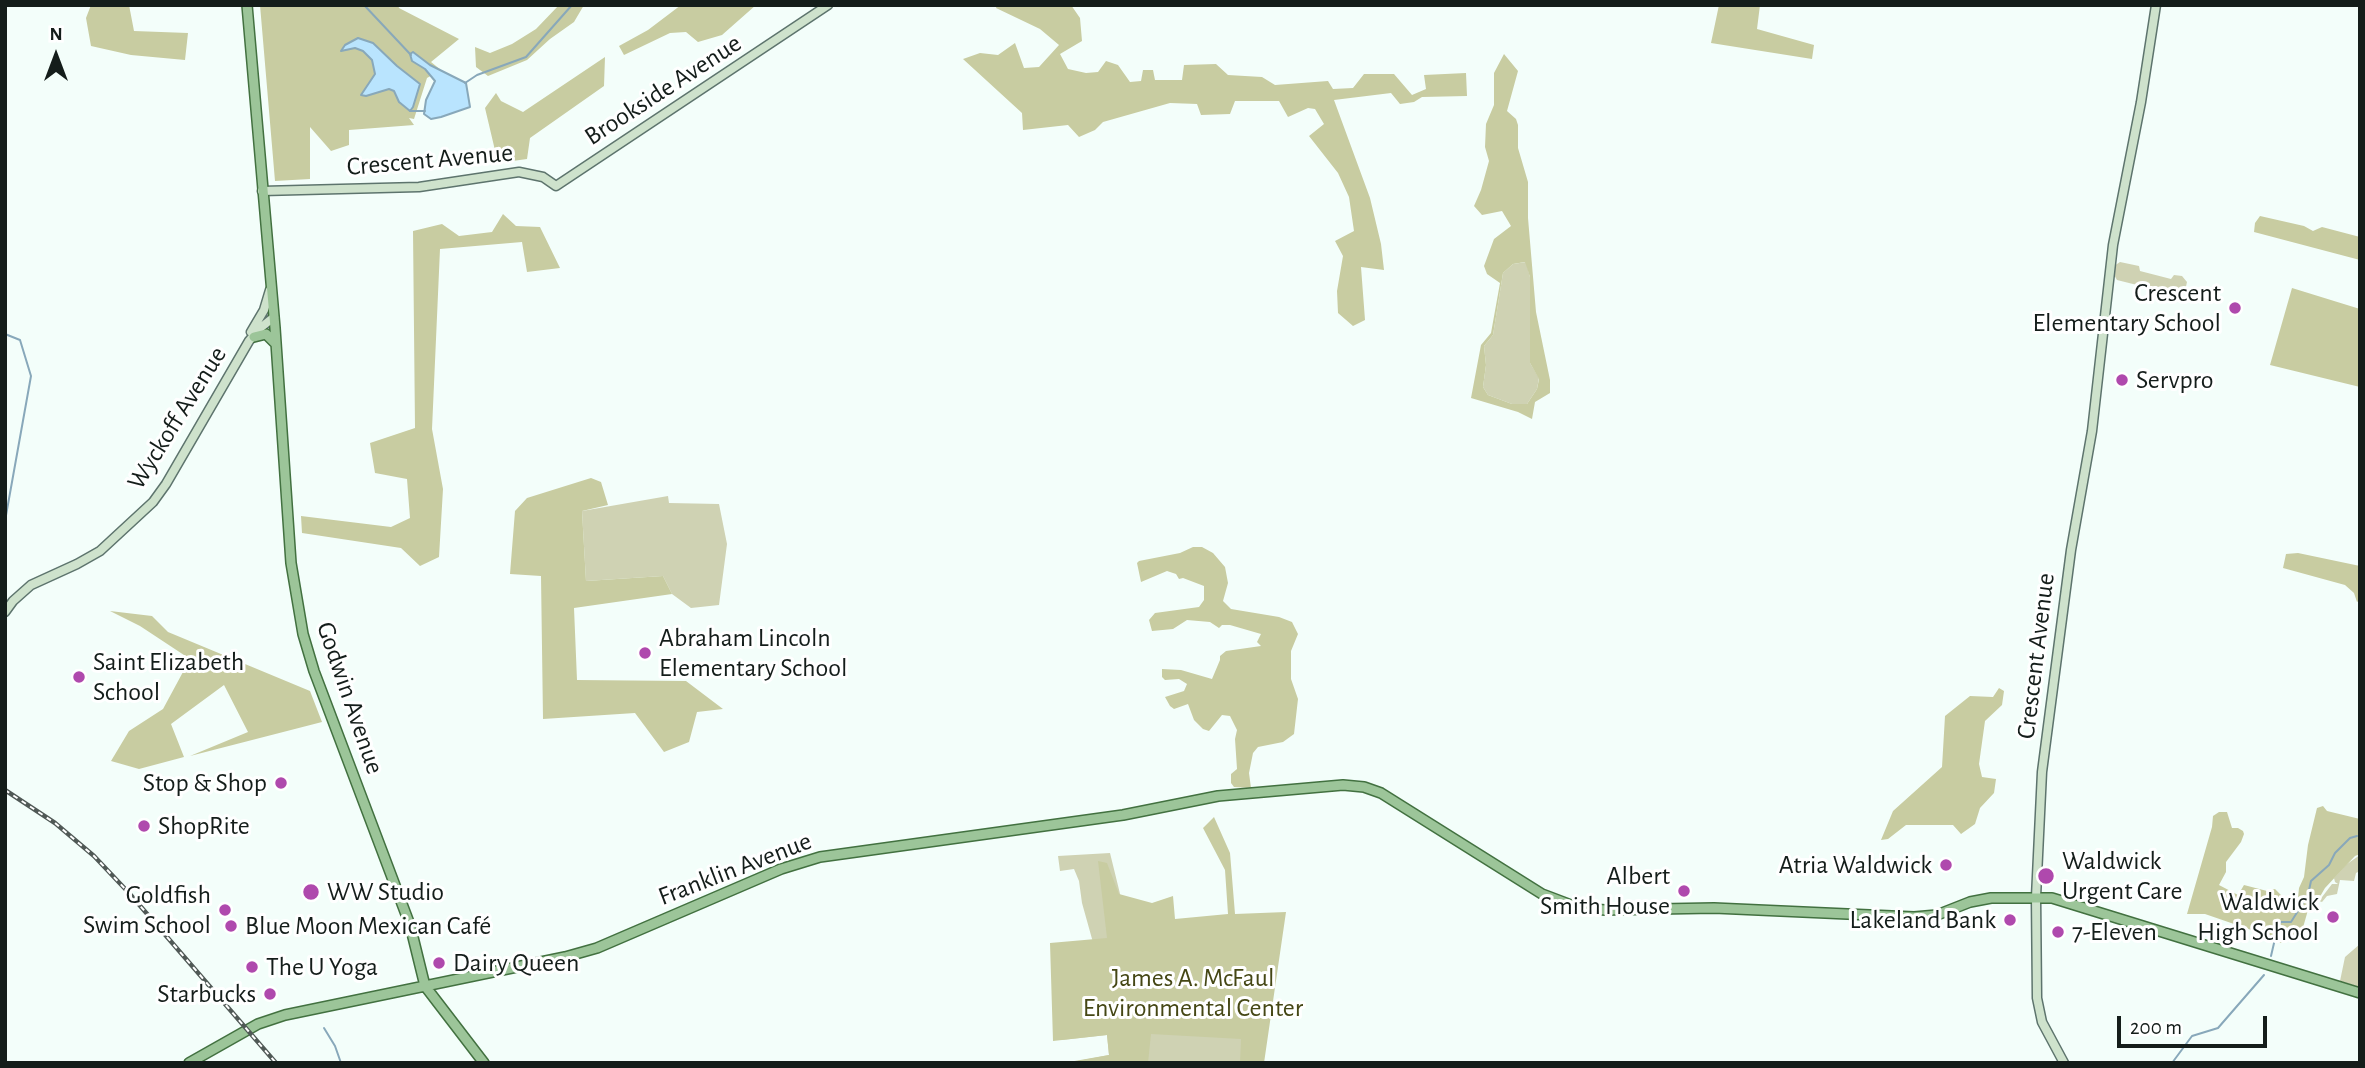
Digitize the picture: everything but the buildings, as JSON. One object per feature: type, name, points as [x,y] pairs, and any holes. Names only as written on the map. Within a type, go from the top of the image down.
[{"type":"main road","name":"Wyckoff Avenue","points":[[5,612],[31,585],[100,551],[153,502],[251,339],[258,329],[274,317],[247,5]]},
{"type":"main road","name":"Brookside Avenue","points":[[556,186],[828,5]]},
{"type":"main road","name":"Crescent Avenue","points":[[2064,1063],[2042,1021],[2036,998],[2036,897],[2042,772],[2075,523],[2092,431],[2119,204],[2141,102],[2156,5]]},
{"type":"main road","name":"Crescent Avenue","points":[[262,191],[419,187],[519,172],[535,174],[556,186]]},
{"type":"main road","name":"Wyckoff Avenue","points":[[251,339],[249,335],[264,310],[271,286]]},
{"type":"main road","name":"Godwin Avenue","points":[[274,317],[291,563],[303,634],[314,671],[407,917],[425,986],[484,1063]]},
{"type":"main road","points":[[251,339],[259,334],[269,335],[276,346]]},
{"type":"main road","name":"Franklin Avenue","points":[[189,1063],[275,1017],[597,948],[781,869],[820,857],[1123,815],[1233,794],[1354,786],[1369,789],[1396,801],[1542,894],[1579,908],[1605,911],[1714,908],[1914,917],[1937,915],[1980,900],[2036,897]]},
{"type":"main road","points":[[2036,897],[2060,899],[2360,993]]},
{"type":"green space","points":[[91,5],[129,5],[134,31],[188,33],[185,60],[131,55],[91,46],[86,18]]},
{"type":"green space","points":[[260,5],[398,5],[399,8],[459,39],[431,62],[441,70],[427,78],[414,119],[409,118],[414,125],[349,130],[349,145],[331,151],[310,127],[310,179],[275,181]]},
{"type":"green space","points":[[559,5],[584,5],[574,22],[527,60],[488,76],[476,67],[475,47],[490,53],[512,44],[536,29]]},
{"type":"green space","points":[[681,5],[756,5],[722,35],[698,42],[686,32],[670,33],[624,55],[619,46],[648,30]]},
{"type":"green space","points":[[997,5],[1071,5],[1080,18],[1082,41],[1060,54],[1068,69],[1086,73],[1098,72],[1106,61],[1118,65],[1130,82],[1141,81],[1143,70],[1153,70],[1155,80],[1182,80],[1184,65],[1216,64],[1228,75],[1262,77],[1275,85],[1328,81],[1333,89],[1353,88],[1364,74],[1394,74],[1412,95],[1426,89],[1424,75],[1466,73],[1467,96],[1422,97],[1414,102],[1400,104],[1391,93],[1334,100],[1370,198],[1381,244],[1384,270],[1361,267],[1365,320],[1353,326],[1338,313],[1337,291],[1343,256],[1335,241],[1354,231],[1349,197],[1338,173],[1309,136],[1324,124],[1315,109],[1308,108],[1288,117],[1279,101],[1235,101],[1230,114],[1201,115],[1197,104],[1170,103],[1103,122],[1095,130],[1079,137],[1068,125],[1023,130],[1022,113],[963,59],[980,53],[998,55],[1015,43],[1024,68],[1039,67],[1059,45],[1040,29],[996,8]]},
{"type":"green space","points":[[1719,5],[1760,5],[1757,29],[1814,45],[1812,59],[1711,43]]},
{"type":"green space","points":[[1504,54],[1518,71],[1507,111],[1516,119],[1518,125],[1518,148],[1528,182],[1528,218],[1536,312],[1550,380],[1550,393],[1535,402],[1532,419],[1471,398],[1481,345],[1491,333],[1500,283],[1487,274],[1484,266],[1494,239],[1511,226],[1502,211],[1482,215],[1474,206],[1489,161],[1485,147],[1486,124],[1494,105],[1494,73]],"holes":[[[1525,262],[1530,277],[1530,363],[1539,379],[1537,389],[1527,404],[1512,404],[1488,395],[1483,387],[1486,365],[1484,346],[1493,335],[1503,273],[1513,264]]]},
{"type":"green space","points":[[605,57],[604,86],[530,138],[527,159],[498,163],[485,108],[496,93],[501,101],[523,112]]},
{"type":"green space","points":[[503,214],[516,226],[540,227],[560,268],[527,272],[522,242],[440,249],[432,429],[443,489],[439,557],[420,566],[401,548],[302,533],[301,516],[391,527],[410,518],[407,479],[375,473],[370,443],[415,428],[413,231],[442,224],[459,236],[492,232]]},
{"type":"green space","points":[[2260,216],[2304,226],[2313,231],[2322,227],[2360,237],[2360,260],[2254,232],[2255,223]]},
{"type":"green space","points":[[1526,262],[1530,277],[1530,363],[1539,378],[1537,389],[1527,404],[1512,404],[1488,395],[1483,387],[1486,365],[1484,346],[1493,335],[1503,273],[1513,264]]},
{"type":"green space","points":[[2120,262],[2139,266],[2140,271],[2171,279],[2174,275],[2182,276],[2187,282],[2185,291],[2177,295],[2117,280],[2113,273],[2114,266]]},
{"type":"green space","points":[[2292,288],[2360,309],[2360,387],[2270,365]]},
{"type":"green space","points":[[591,478],[601,482],[608,505],[582,511],[586,581],[663,576],[672,594],[574,608],[577,680],[686,681],[723,709],[697,712],[689,742],[664,752],[635,713],[543,719],[541,576],[510,574],[515,511],[527,498]]},
{"type":"green space","points":[[668,496],[669,503],[719,504],[727,544],[719,605],[691,608],[672,594],[663,576],[586,581],[582,511]]},
{"type":"green space","points":[[1193,547],[1202,547],[1213,553],[1225,567],[1228,583],[1223,601],[1231,609],[1279,617],[1292,622],[1298,634],[1291,651],[1291,679],[1298,699],[1294,734],[1283,742],[1258,747],[1253,753],[1249,773],[1251,788],[1234,787],[1231,783],[1231,774],[1237,769],[1237,730],[1230,716],[1222,715],[1209,731],[1194,720],[1188,704],[1174,709],[1165,697],[1184,691],[1187,684],[1179,679],[1165,680],[1162,677],[1162,669],[1181,670],[1212,679],[1220,656],[1226,651],[1261,646],[1257,642],[1261,634],[1230,625],[1222,625],[1219,628],[1210,622],[1187,620],[1173,629],[1152,631],[1149,620],[1155,613],[1199,607],[1204,600],[1204,586],[1179,579],[1176,574],[1167,571],[1141,582],[1137,563],[1180,553]]},
{"type":"green space","points":[[2298,553],[2360,566],[2360,600],[2357,602],[2354,593],[2345,585],[2283,568],[2286,554]]},
{"type":"green space","points":[[110,611],[152,616],[168,632],[310,691],[322,722],[190,756],[248,732],[224,685],[171,724],[184,757],[139,769],[111,761],[129,731],[163,709],[190,659],[140,626]]},
{"type":"green space","points":[[1999,688],[2004,691],[2002,705],[1985,721],[1979,764],[1982,777],[1996,779],[1994,793],[1980,808],[1975,824],[1961,834],[1953,825],[1906,825],[1888,839],[1881,840],[1893,811],[1942,767],[1945,716],[1970,696],[1993,697]]},
{"type":"green space","points":[[2323,806],[2327,811],[2360,819],[2360,854],[2325,888],[2308,910],[2302,931],[2281,943],[2205,914],[2187,914],[2213,816],[2219,812],[2227,812],[2232,828],[2238,828],[2244,834],[2226,862],[2226,872],[2219,885],[2238,895],[2244,885],[2267,891],[2275,889],[2287,901],[2294,903],[2304,877],[2317,808]]},
{"type":"green space","name":"James A. McFaul Environmental Center","points":[[1214,817],[1230,853],[1235,914],[1286,912],[1264,1063],[1240,1063],[1241,1039],[1151,1034],[1148,1063],[1063,1063],[1109,1055],[1107,1035],[1053,1041],[1050,943],[1107,938],[1098,861],[1107,863],[1119,894],[1152,903],[1173,896],[1175,919],[1228,914],[1225,870],[1203,828]]},
{"type":"green space","name":"James A. McFaul Environmental Center","points":[[1110,853],[1123,906],[1173,925],[1278,916],[1255,1063],[1067,1063],[1109,1055],[1107,1035],[1062,1040],[1094,946],[1079,881],[1074,869],[1060,871],[1058,856]]},
{"type":"green space","points":[[2360,855],[2360,871],[2356,873],[2354,881],[2340,880],[2337,894],[2319,901],[2332,884],[2338,884],[2334,878]]},
{"type":"green space","points":[[2360,944],[2360,987],[2340,981],[2345,957]]},
{"type":"water","points":[[358,38],[373,43],[420,84],[410,111],[399,102],[394,91],[389,89],[361,95],[375,74],[372,60],[363,51],[355,48],[341,51],[345,45]]},
{"type":"water","points":[[413,52],[430,65],[466,83],[470,107],[431,119],[424,114],[426,100],[435,81],[425,69],[412,61],[410,54]]},
{"type":"waterway","points":[[364,5],[411,55]]},
{"type":"waterway","points":[[465,83],[477,75],[526,57],[572,5]]},
{"type":"waterway","points":[[410,111],[425,111]]},
{"type":"waterway","points":[[5,334],[20,340],[31,376],[5,521]]},
{"type":"waterway","points":[[2271,956],[2278,926],[2281,922],[2291,922],[2308,895],[2311,881],[2329,865],[2335,853],[2350,838],[2357,836]]},
{"type":"waterway","points":[[2172,1063],[2192,1036],[2218,1028],[2264,975]]},
{"type":"waterway","points":[[324,1028],[341,1063]]},
{"type":"railway","points":[[5,790],[55,823],[94,856],[276,1063]]},
{"type":"place","name":"Crescent Elementary School","points":[[2235,308]]},
{"type":"place","name":"Servpro","points":[[2122,380]]},
{"type":"place","name":"Abraham Lincoln Elementary School","points":[[645,653]]},
{"type":"place","name":"Saint Elizabeth School","points":[[79,677]]},
{"type":"place","name":"Stop & Shop","points":[[281,783]]},
{"type":"place","name":"ShopRite","points":[[144,826]]},
{"type":"place","name":"Atria Waldwick","points":[[1946,865]]},
{"type":"place","name":"Waldwick Urgent Care","points":[[2046,876]]},
{"type":"place","name":"Albert Smith House","points":[[1684,891]]},
{"type":"place","name":"WW Studio","points":[[311,892]]},
{"type":"place","name":"Goldfish Swim School","points":[[225,910]]},
{"type":"place","name":"Waldwick High School","points":[[2333,917]]},
{"type":"place","name":"Lakeland Bank","points":[[2010,920]]},
{"type":"place","name":"Blue Moon Mexican Café","points":[[231,926]]},
{"type":"place","name":"7-Eleven","points":[[2058,932]]},
{"type":"place","name":"Dairy Queen","points":[[439,963]]},
{"type":"place","name":"The U Yoga","points":[[252,967]]},
{"type":"place","name":"Starbucks","points":[[270,994]]}]
